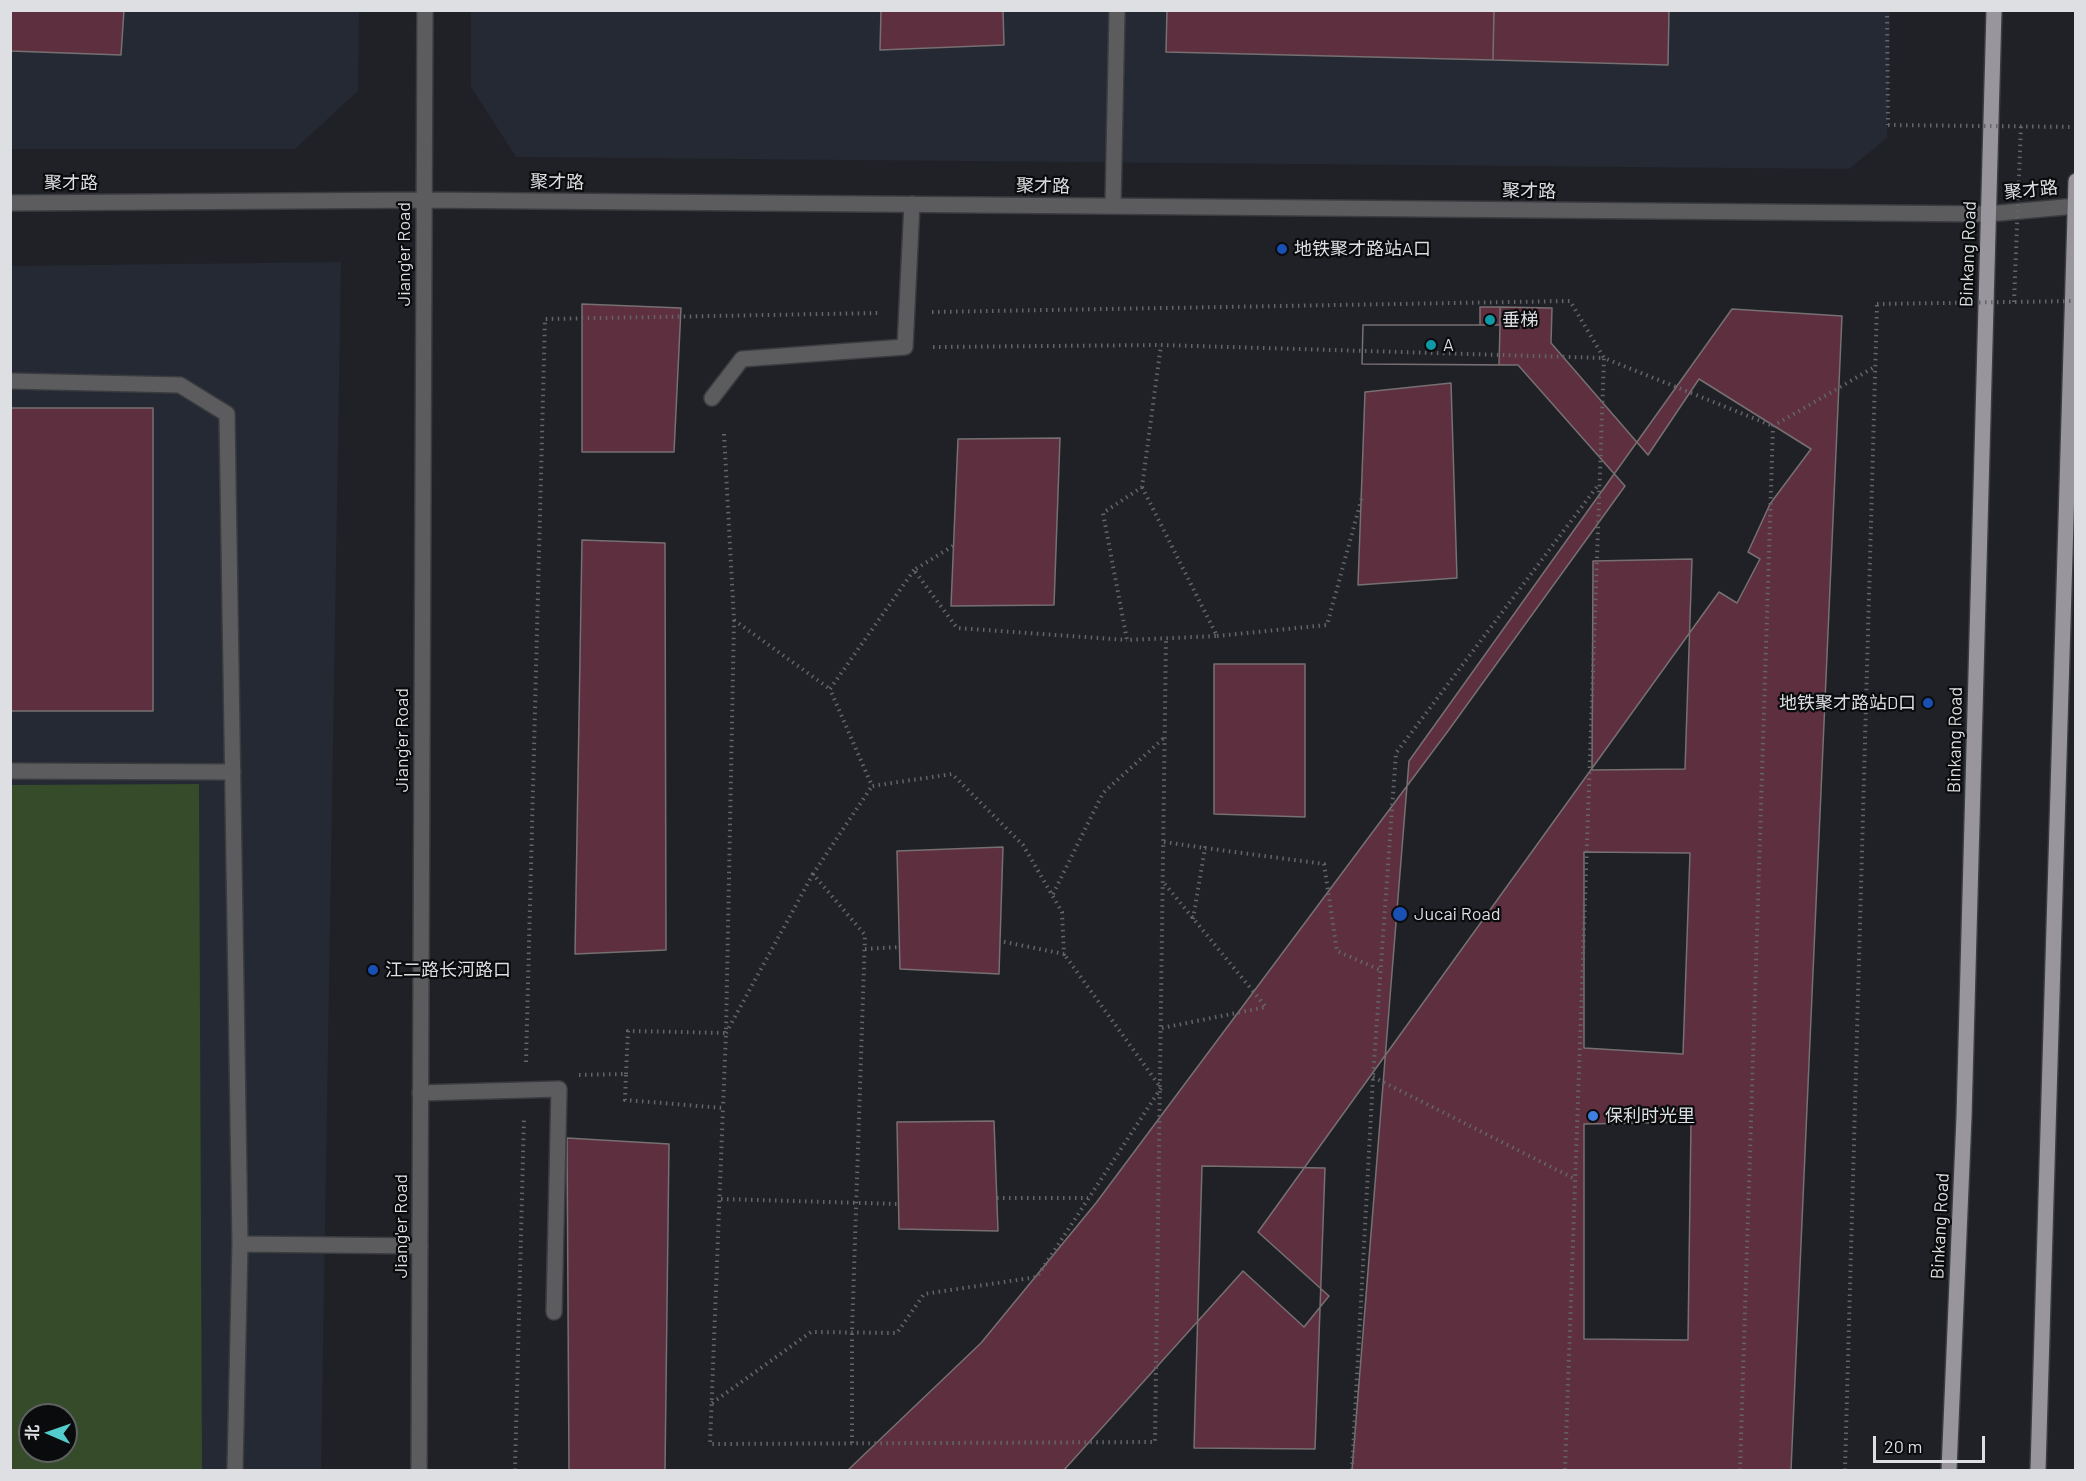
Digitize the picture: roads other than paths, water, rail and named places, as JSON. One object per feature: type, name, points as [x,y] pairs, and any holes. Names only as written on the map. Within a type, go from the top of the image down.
[{"type":"main road","name":"Binkang Road","points":[[1949,1470],[1964,1117],[1994,10]]},
{"type":"main road","points":[[2038,1470],[2076,181]]},
{"type":"street","name":"Jiang'er Road","points":[[419,1470],[425,10]]},
{"type":"street","points":[[1113,206],[1117,10]]},
{"type":"street","name":"聚才路","points":[[10,203],[423,200],[1988,214],[2075,206]]},
{"type":"street","points":[[712,398],[742,359],[905,347],[912,204]]},
{"type":"street","points":[[10,381],[180,385],[227,414],[240,1244],[234,1470]]},
{"type":"street","points":[[10,771],[233,772]]},
{"type":"street","points":[[420,1093],[559,1089],[554,1312]]},
{"type":"street","points":[[240,1244],[420,1246]]},
{"type":"place","name":"地铁聚才路站A口","points":[[1282,249]]},
{"type":"place","name":"垂梯","points":[[1490,320]]},
{"type":"place","name":"A","points":[[1431,345]]},
{"type":"place","name":"地铁聚才路站D口","points":[[1928,703]]},
{"type":"place","name":"Jucai Road","points":[[1400,914]]},
{"type":"place","name":"江二路长河路口","points":[[373,970]]},
{"type":"place","name":"保利时光里","points":[[1593,1116]]}]
